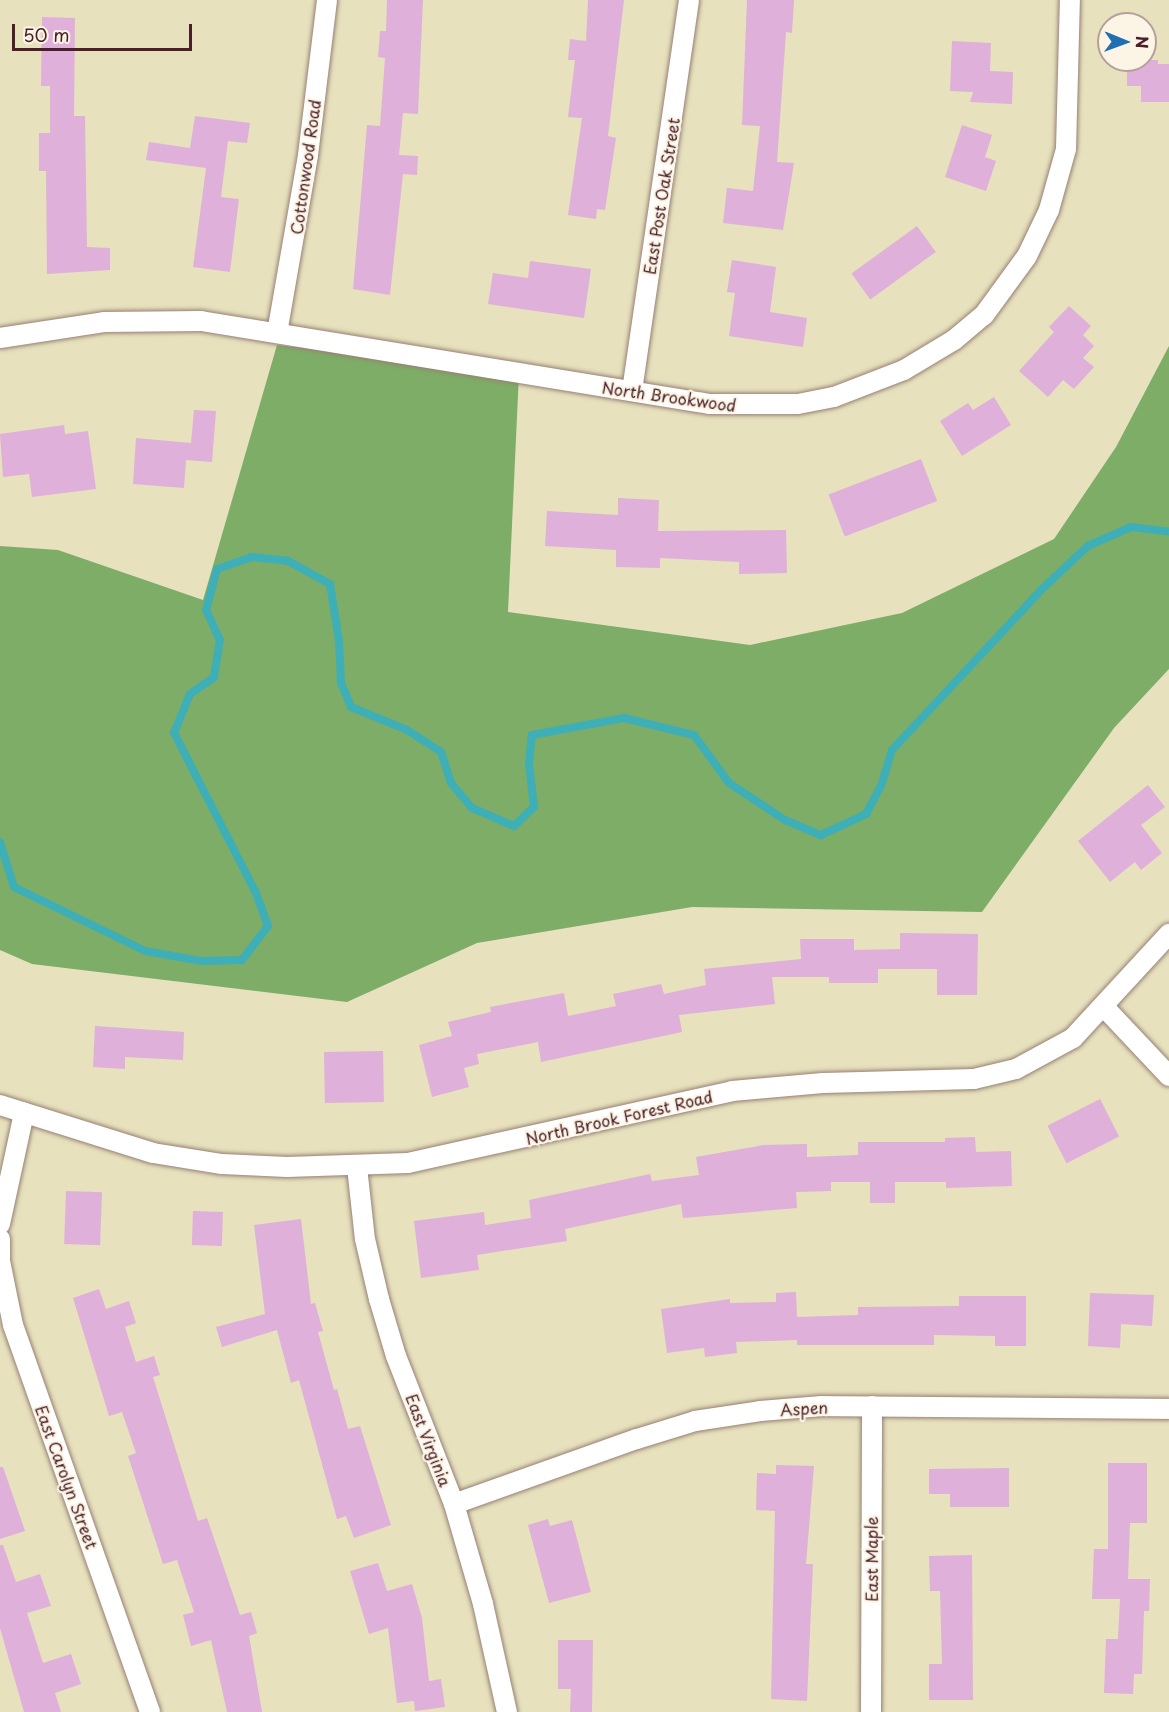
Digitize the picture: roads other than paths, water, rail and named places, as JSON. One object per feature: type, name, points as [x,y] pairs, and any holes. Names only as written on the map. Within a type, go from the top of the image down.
[{"type":"street","name":"Cottonwood Road","points":[[277,333],[308,155],[327,0]]},
{"type":"street","name":"East Post Oak Street","points":[[632,391],[689,0]]},
{"type":"street","name":"North Brookwood","points":[[0,338],[149,318],[201,321],[632,391],[747,407],[834,397],[904,370],[954,340],[984,315],[1034,244],[1062,169],[1070,111],[1070,0]]},
{"type":"street","name":"North Brook Forest Road","points":[[0,1106],[153,1153],[199,1160],[287,1167],[357,1167],[458,1155],[732,1092],[823,1083],[996,1075],[1056,1050],[1104,1007],[1169,934]]},
{"type":"street","points":[[1104,1007],[1169,1076]]},
{"type":"street","points":[[0,1224],[24,1113]]},
{"type":"street","name":"East Virginia","points":[[357,1167],[365,1239],[388,1333],[454,1504],[483,1604],[507,1712]]},
{"type":"street","name":"East Carolyn Street","points":[[0,1239],[0,1262],[13,1325],[150,1712]]},
{"type":"street","name":"Aspen","points":[[454,1504],[695,1421],[759,1411],[872,1406],[1169,1409]]},
{"type":"street","name":"East Maple","points":[[871,1712],[872,1406]]},
{"type":"waterway","points":[[0,842],[14,887],[145,951],[202,961],[242,960],[268,926],[255,891],[174,733],[190,694],[214,677],[220,640],[206,610],[217,569],[252,557],[288,561],[330,584],[339,640],[341,683],[351,707],[407,730],[441,752],[451,783],[472,808],[514,826],[534,807],[529,763],[532,735],[624,718],[694,735],[729,783],[785,820],[821,835],[866,814],[881,786],[892,750],[1042,589],[1088,546],[1131,527],[1169,532]]}]
